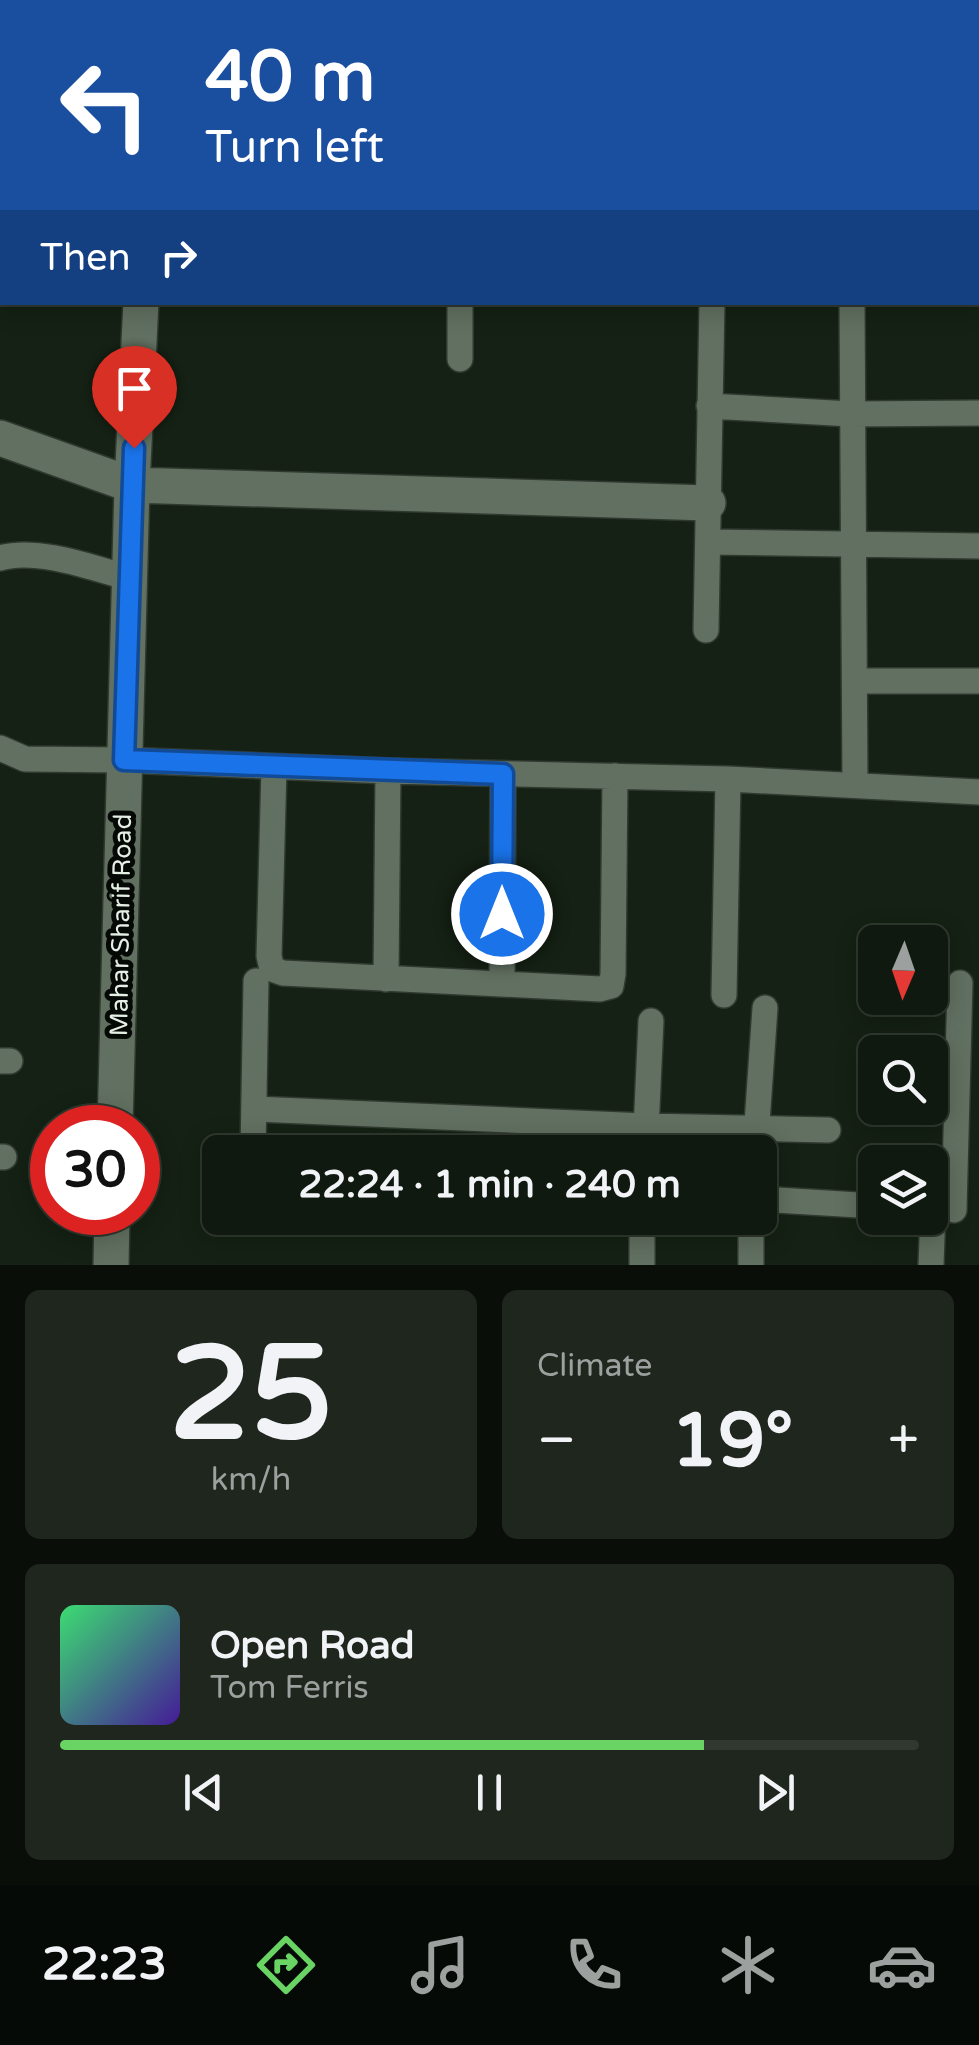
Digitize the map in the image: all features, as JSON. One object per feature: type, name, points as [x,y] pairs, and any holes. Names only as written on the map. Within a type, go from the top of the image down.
[{"type":"main road","name":"Mahar Sharif Road","points":[[115,1105],[141,305]]},
{"type":"main road","points":[[0,438],[132,485],[708,503]]},
{"type":"main road","points":[[111,1265],[112,1235]]},
{"type":"street","points":[[460,305],[460,359]]},
{"type":"street","points":[[706,630],[712,305]]},
{"type":"street","points":[[852,305],[855,785]]},
{"type":"street","points":[[710,406],[852,414],[979,413]]},
{"type":"street","points":[[709,542],[979,546]]},
{"type":"street","points":[[0,558],[37,556],[129,578]]},
{"type":"street","points":[[856,681],[979,682]]},
{"type":"street","points":[[0,748],[25,759],[728,779],[979,792]]},
{"type":"street","points":[[274,766],[269,956],[272,969],[283,973],[386,979],[600,988],[610,986],[613,974],[615,776]]},
{"type":"street","points":[[386,979],[388,771]]},
{"type":"street","points":[[502,984],[503,774]]},
{"type":"street","points":[[724,995],[728,779]]},
{"type":"street","points":[[253,1135],[256,981]]},
{"type":"street","points":[[931,1265],[949,1210],[960,983]]},
{"type":"street","points":[[755,1135],[765,1008]]},
{"type":"street","points":[[645,1135],[651,1022]]},
{"type":"street","points":[[254,1109],[646,1126],[711,1135]]},
{"type":"street","points":[[777,1138],[828,1130]]},
{"type":"street","points":[[777,1201],[858,1205]]},
{"type":"street","points":[[642,1235],[642,1265]]},
{"type":"street","points":[[751,1235],[751,1265]]},
{"type":"route","points":[[134,448],[124,760],[503,774],[502,914]]}]
